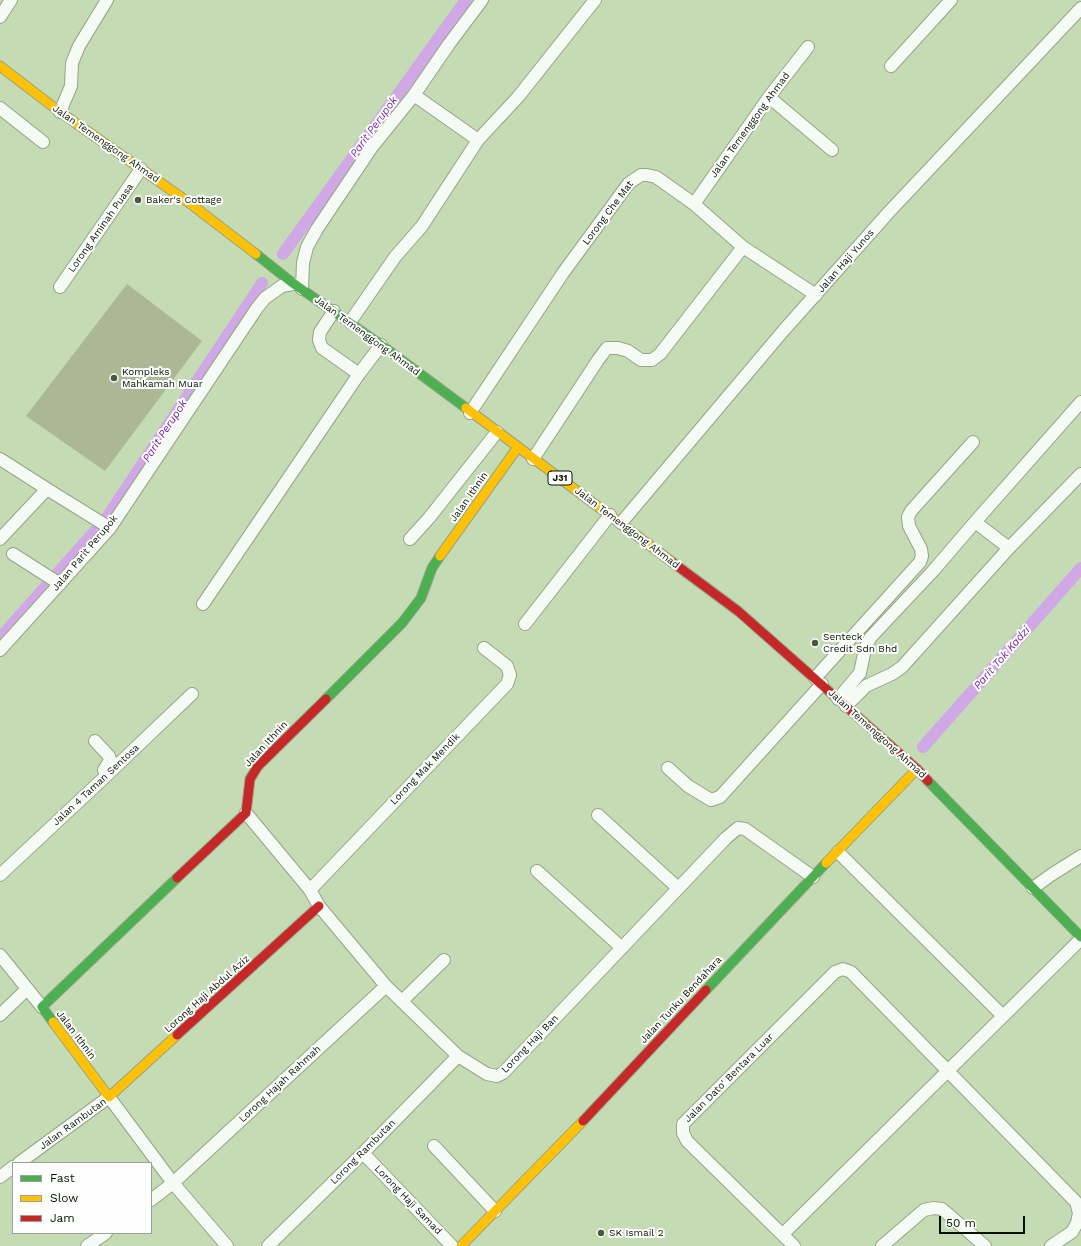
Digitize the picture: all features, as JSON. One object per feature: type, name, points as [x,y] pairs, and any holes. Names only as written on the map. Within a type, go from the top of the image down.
[{"type":"street","points":[[0,17],[11,0]]},
{"type":"street","points":[[60,112],[69,90],[72,63],[79,46],[107,0]]},
{"type":"street","points":[[297,287],[307,247],[317,229],[372,147],[414,95],[448,44],[482,0]]},
{"type":"street","points":[[350,322],[395,257],[422,226],[478,140],[518,97],[595,0]]},
{"type":"street","points":[[891,66],[951,0]]},
{"type":"street","name":"Jalan Haji Yunos","points":[[621,523],[784,330],[889,212],[1081,8]]},
{"type":"street","name":"Jalan Temenggong Ahmad","points":[[694,204],[769,97],[808,47]]},
{"type":"street","points":[[0,82],[4,68]]},
{"type":"street","name":"Jalan Temenggong Ahmad","points":[[4,68],[60,112],[188,202],[297,287],[381,344],[738,611],[917,769],[1081,938]]},
{"type":"street","points":[[414,95],[478,140]]},
{"type":"street","points":[[769,97],[832,150]]},
{"type":"street","points":[[0,108],[43,142]]},
{"type":"street","name":"Lorong Aminah Puasa","points":[[60,287],[141,169]]},
{"type":"street","name":"Lorong Che Mat","points":[[470,412],[563,273],[629,183],[640,175],[656,177],[694,204],[743,247],[816,295]]},
{"type":"street","points":[[533,459],[607,348],[618,348],[628,351],[641,360],[652,360],[660,354],[743,247]]},
{"type":"street","name":"Jalan Parit Perupok","points":[[0,650],[110,528],[257,308],[266,298],[282,286],[297,287]]},
{"type":"street","points":[[334,311],[320,332],[319,340],[322,348],[359,374]]},
{"type":"street","points":[[203,604],[359,374],[381,344]]},
{"type":"street","points":[[842,702],[860,673],[870,638],[934,571],[975,522],[1081,402]]},
{"type":"street","points":[[410,539],[429,518],[497,432]]},
{"type":"street","points":[[668,768],[688,786],[711,800],[720,797],[920,562],[922,556],[921,549],[909,526],[908,517],[911,511],[973,442]]},
{"type":"street","name":"Jalan Ithnin","points":[[109,1097],[42,1007],[246,813],[250,779],[258,766],[402,623],[421,598],[432,568],[518,447]]},
{"type":"street","points":[[0,459],[110,528]]},
{"type":"street","points":[[842,702],[866,686],[902,668],[1009,548],[1081,474]]},
{"type":"street","points":[[0,539],[47,489]]},
{"type":"street","points":[[525,624],[610,515]]},
{"type":"street","points":[[975,522],[1009,548]]},
{"type":"street","points":[[12,554],[60,584]]},
{"type":"street","name":"Lorong Mak Mendik","points":[[310,890],[507,684],[510,675],[507,666],[484,648]]},
{"type":"street","name":"Jalan 4 Taman Sentosa","points":[[0,875],[192,694]]},
{"type":"street","points":[[95,741],[109,756],[110,760],[104,770],[107,775]]},
{"type":"street","name":"Jalan Tunku Bendahara","points":[[461,1246],[917,769]]},
{"type":"street","name":"Lorong Haji Ban","points":[[246,813],[310,890],[319,906],[386,986],[458,1056],[487,1074],[497,1076],[502,1073],[726,838],[738,828],[745,829],[813,877]]},
{"type":"street","points":[[598,815],[678,888]]},
{"type":"street","points":[[838,852],[1002,1015]]},
{"type":"street","points":[[1033,888],[1050,875],[1081,856]]},
{"type":"street","points":[[537,871],[622,948]]},
{"type":"street","name":"Lorong Haji Abdul Aziz","points":[[109,1097],[319,906]]},
{"type":"street","points":[[794,1246],[783,1234],[1081,938]]},
{"type":"street","points":[[0,955],[42,1007]]},
{"type":"street","points":[[402,1001],[444,960]]},
{"type":"street","name":"Jalan Dato' Bentara Luar","points":[[783,1234],[687,1142],[683,1133],[683,1124],[688,1118],[835,972],[843,969],[851,972],[947,1071]]},
{"type":"street","name":"Lorong Hajah Rahmah","points":[[152,1199],[173,1183],[386,986]]},
{"type":"street","points":[[0,1015],[27,989]]},
{"type":"street","name":"Lorong Rambutan","points":[[268,1246],[363,1153],[458,1056]]},
{"type":"street","points":[[947,1071],[1076,1202],[1079,1213],[1077,1223],[1072,1232],[1068,1246]]},
{"type":"street","name":"Jalan Rambutan","points":[[20,1162],[109,1097],[173,1183],[227,1246]]},
{"type":"street","points":[[434,1146],[495,1211]]},
{"type":"street","name":"Lorong Haji Samad","points":[[363,1153],[452,1246]]},
{"type":"street","points":[[0,1177],[12,1168]]},
{"type":"street","points":[[882,1246],[924,1210],[934,1208],[942,1209],[985,1246]]},
{"type":"street","points":[[1051,1246],[1072,1232]]},
{"type":"street","points":[[87,1246],[105,1234]]},
{"type":"building","name":"Kompleks Mahkamah Muar","points":[[127,284],[202,341],[105,471],[26,416]]},
{"type":"waterway","name":"Parit Perupok","points":[[283,254],[466,0]]},
{"type":"waterway","name":"Parit Perupok","points":[[106,519],[262,283]]},
{"type":"waterway","name":"Parit Perupok","points":[[0,638],[96,530]]},
{"type":"waterway","name":"Parit Tok Kadzi","points":[[923,747],[1081,568]]},
{"type":"traffic: fast","points":[[256,254],[290,281],[381,345],[466,408]]},
{"type":"traffic: fast","points":[[326,699],[402,623],[421,598],[432,568],[440,556]]},
{"type":"traffic: fast","points":[[928,781],[1081,937]]},
{"type":"traffic: fast","points":[[706,990],[826,863]]},
{"type":"traffic: fast","points":[[53,1022],[42,1007],[177,878]]},
{"type":"traffic: slow","points":[[0,66],[60,112],[188,202],[256,254]]},
{"type":"traffic: slow","points":[[466,408],[672,562]]},
{"type":"traffic: slow","points":[[440,556],[518,447]]},
{"type":"traffic: slow","points":[[826,863],[917,769]]},
{"type":"traffic: slow","points":[[53,1022],[109,1097],[177,1035]]},
{"type":"traffic: slow","points":[[461,1246],[583,1121]]},
{"type":"traffic: jam","points":[[672,562],[738,611],[917,769],[928,781]]},
{"type":"traffic: jam","points":[[177,878],[246,813],[250,779],[258,766],[326,699]]},
{"type":"traffic: jam","points":[[177,1035],[319,906]]},
{"type":"traffic: jam","points":[[583,1121],[706,990]]},
{"type":"place","name":"Baker's Cottage","points":[[138,200]]},
{"type":"place","name":"Kompleks Mahkamah Muar","points":[[114,378]]},
{"type":"place","name":"Senteck Credit Sdn Bhd","points":[[815,643]]},
{"type":"place","name":"SK Ismail 2","points":[[601,1233]]}]
